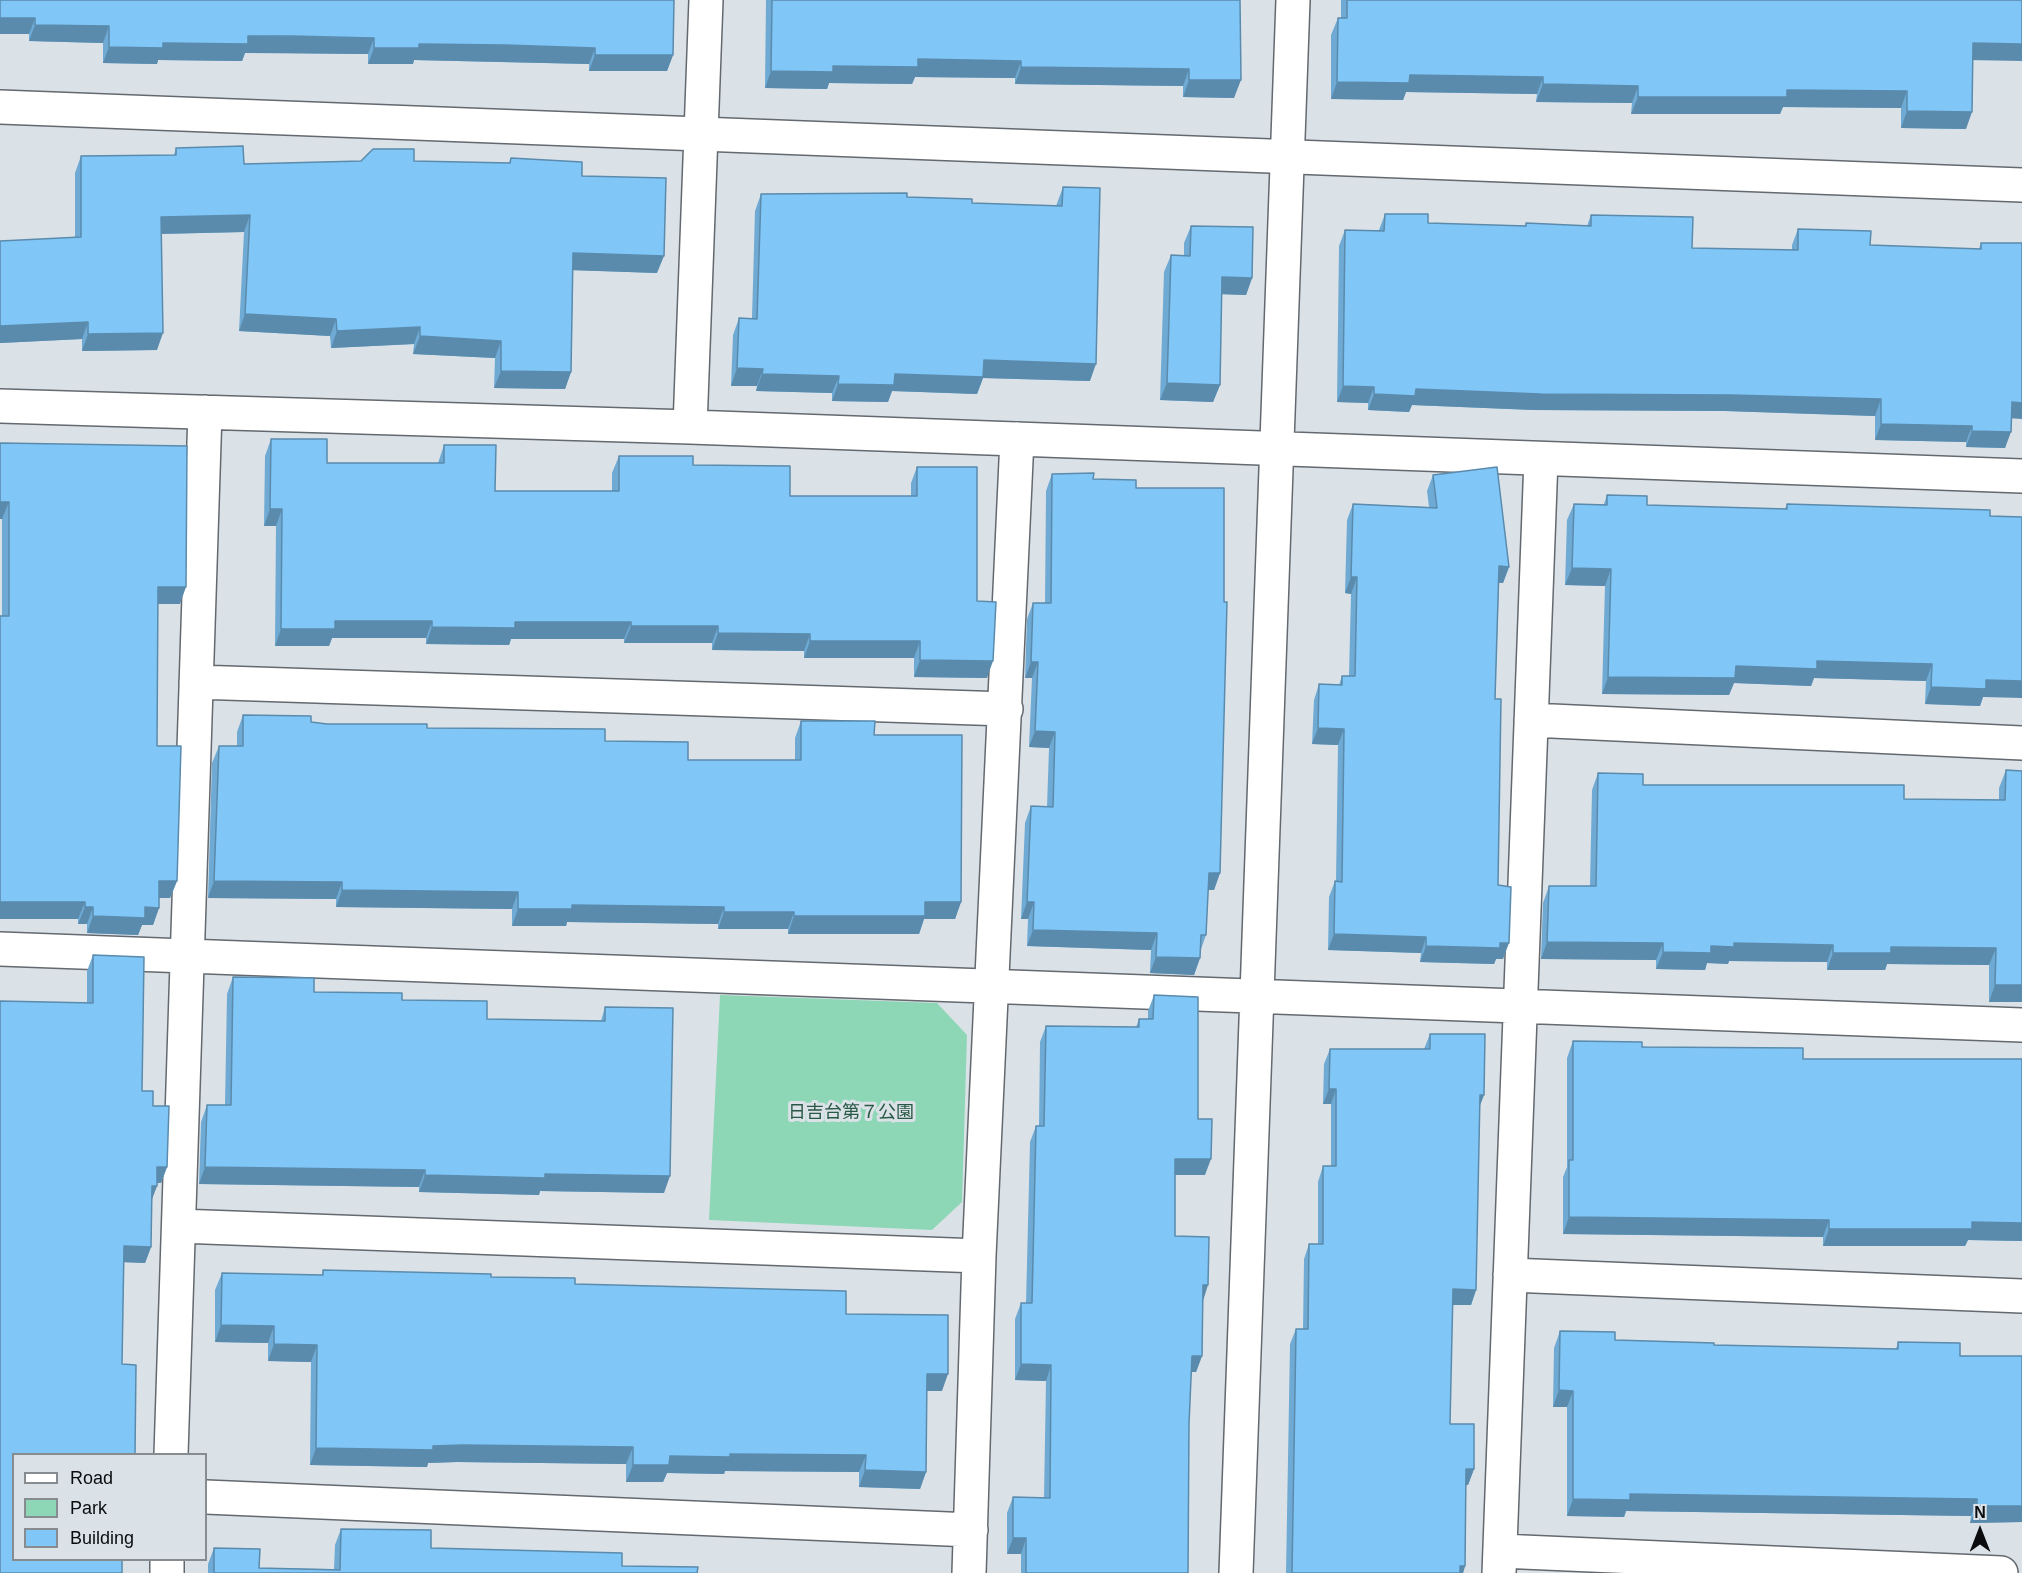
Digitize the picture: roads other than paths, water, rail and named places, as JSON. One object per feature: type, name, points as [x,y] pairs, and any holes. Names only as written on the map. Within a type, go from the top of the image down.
[{"type":"street","points":[[690,427],[706,0]]},
{"type":"street","points":[[1236,1573],[1293,0]]},
{"type":"street","points":[[0,108],[2022,185]]},
{"type":"street","points":[[0,406],[690,427],[2022,476]]},
{"type":"street","points":[[171,1453],[205,412]]},
{"type":"street","points":[[969,1573],[979,1256],[994,987],[1017,439]]},
{"type":"street","points":[[1541,459],[1522,1006],[1499,1562],[2001,1573]]},
{"type":"street","points":[[196,682],[1006,709]]},
{"type":"street","points":[[1531,720],[2022,743]]},
{"type":"street","points":[[0,949],[2022,1025]]},
{"type":"street","points":[[178,1226],[979,1256]]},
{"type":"street","points":[[1510,1275],[2022,1296]]},
{"type":"street","points":[[207,1497],[971,1530]]},
{"type":"park label","name":"日吉台第７公園","points":[[851,1113]]}]
